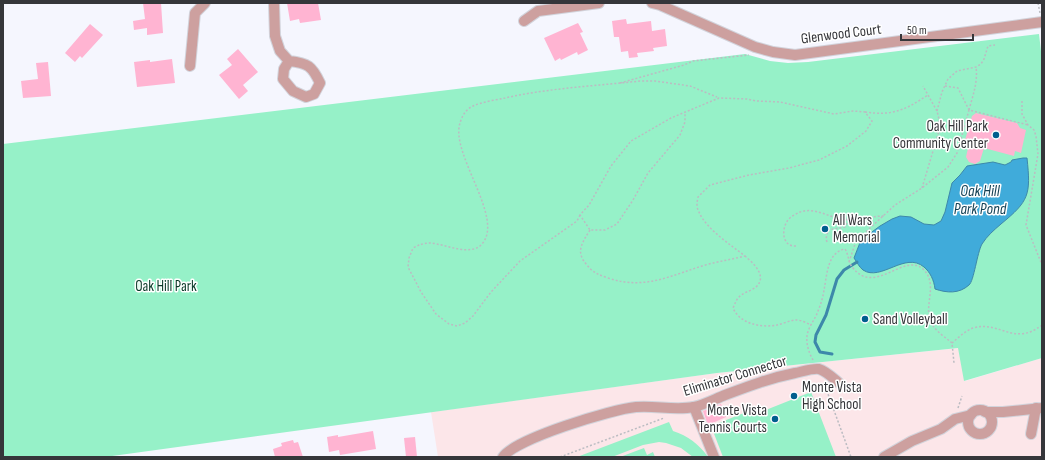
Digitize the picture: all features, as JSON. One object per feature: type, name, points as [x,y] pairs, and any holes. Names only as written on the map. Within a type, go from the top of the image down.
[{"type":"street","points":[[190,66],[195,13],[205,3]]},
{"type":"street","points":[[274,3],[275,36],[280,51],[289,61]]},
{"type":"street","points":[[524,20],[538,11],[598,3]]},
{"type":"street","name":"Glenwood Court","points":[[652,3],[660,5],[755,47],[773,52],[795,55],[1042,22]]},
{"type":"street","points":[[819,369],[839,382]]},
{"type":"street","name":"Eliminator Connector","points":[[503,457],[510,451],[533,438],[610,411],[638,407],[680,409],[694,407],[768,379],[819,369]]},
{"type":"street","points":[[694,407],[714,457]]},
{"type":"street","points":[[884,457],[955,419],[971,415],[977,411],[1002,412],[1039,408],[1031,434]]},
{"type":"street","points":[[985,412],[991,417],[992,423]]},
{"type":"street","points":[[948,424],[969,427],[974,432],[981,434],[987,432],[992,423],[1002,412]]},
{"type":"street","points":[[969,427],[968,423],[971,415]]},
{"type":"path","points":[[937,111],[948,79],[957,71],[976,67],[981,64],[988,46],[995,45]]},
{"type":"path","points":[[615,84],[684,65],[693,61],[750,55],[753,53],[755,47]]},
{"type":"path","points":[[849,262],[856,241],[896,205],[922,188],[948,167],[957,153],[975,89],[977,77],[976,67]]},
{"type":"path","points":[[719,98],[671,118],[631,141],[611,166],[589,205],[577,221],[520,261],[491,292],[473,316],[465,323],[457,326],[449,324],[436,314],[408,267],[409,258],[413,248],[422,244],[431,243],[468,250],[475,249],[482,244],[486,236],[488,221],[482,201],[461,148],[459,135],[460,124],[465,113],[472,106],[525,94],[640,81],[673,83],[690,86],[719,98],[780,102],[834,114],[853,111],[881,114],[895,112],[909,107],[928,94]]},
{"type":"path","points":[[922,188],[939,130],[937,111],[923,86]]},
{"type":"path","points":[[945,86],[958,88],[969,110],[1028,125]]},
{"type":"path","points":[[1022,102],[1022,114],[1028,125],[1034,130],[1038,154],[1026,225],[1042,265]]},
{"type":"path","points":[[811,325],[797,320],[776,325],[760,326],[740,318],[736,314],[733,308],[738,298],[745,292],[755,287],[760,281],[760,273],[754,264],[706,224],[699,213],[697,206],[698,197],[710,185],[819,160],[847,146],[866,131],[872,121],[865,112]]},
{"type":"path","points":[[590,230],[605,230],[617,224],[648,173],[680,135],[685,122],[685,113]]},
{"type":"path","points":[[796,246],[787,244],[784,238],[784,228],[787,221],[792,216],[800,212],[809,210],[848,220],[884,216]]},
{"type":"path","points":[[580,215],[590,230]]},
{"type":"path","points":[[827,242],[826,239],[828,230],[845,227],[848,220]]},
{"type":"path","points":[[590,230],[580,249],[582,260],[590,269],[599,275],[620,282],[654,282],[709,264],[745,256]]},
{"type":"path","points":[[851,457],[819,369],[809,352],[806,338],[818,312],[829,266],[835,254],[845,249],[848,253],[849,262],[852,267],[859,275],[866,278],[879,277],[904,267],[914,266],[923,269],[930,286],[928,314],[930,321],[933,326],[952,343],[954,363]]},
{"type":"path","points":[[952,343],[958,337],[973,328],[986,327],[1014,334],[1025,334],[1035,331],[1042,325]]},
{"type":"path","points":[[957,412],[962,396]]},
{"type":"path","points":[[560,457],[670,416]]},
{"type":"shaded area","name":"Monte Vista High School","points":[[959,348],[965,381],[1042,358],[1042,457],[438,457],[431,412],[717,373]]},
{"type":"green space","name":"Oak Hill Park","points":[[1039,34],[1042,60],[1042,358],[964,381],[958,348],[717,373],[105,457],[3,457],[3,144],[745,54],[770,61],[788,63],[808,62]]},
{"type":"green space","name":"Monte Vista Tennis Courts","points":[[811,392],[836,457],[723,457],[711,426],[759,407],[761,412]]},
{"type":"green space","points":[[669,422],[673,431],[684,435],[693,441],[708,457],[693,457],[681,448],[659,442],[643,445],[612,457],[577,457]]},
{"type":"green space","points":[[644,448],[647,455],[653,452],[655,457],[620,457]]},
{"type":"water","name":"Oak Hill Park Pond","points":[[1027,158],[1029,181],[1023,203],[986,238],[982,244],[971,282],[965,288],[953,292],[935,289],[933,279],[928,271],[917,263],[909,262],[870,273],[863,270],[854,258],[861,240],[892,219],[900,216],[911,217],[924,224],[934,225],[941,221],[945,212],[952,183],[967,166],[993,162],[1005,165],[1012,160]]},
{"type":"building","points":[[143,3],[161,3],[163,33],[147,35],[147,28],[134,30],[133,21],[145,19]]},
{"type":"building","points":[[287,3],[318,3],[321,20],[300,23],[299,19],[290,21]]},
{"type":"building","points":[[626,19],[627,24],[651,21],[652,31],[665,29],[667,46],[653,48],[654,51],[637,53],[638,57],[629,58],[628,51],[621,52],[619,37],[614,37],[612,21]]},
{"type":"building","points":[[578,23],[583,32],[580,33],[588,50],[578,55],[577,52],[561,60],[560,58],[555,61],[544,38]]},
{"type":"building","points":[[90,24],[103,35],[82,58],[80,56],[75,62],[65,53]]},
{"type":"building","points":[[238,49],[258,72],[243,85],[248,91],[239,99],[219,75],[232,65],[227,59]]},
{"type":"building","points":[[172,59],[175,83],[137,87],[134,62],[150,60],[150,62]]},
{"type":"building","points":[[48,62],[51,96],[23,98],[21,81],[38,79],[36,63]]},
{"type":"building","name":"Oak Hill Park Community Center","points":[[976,113],[1017,123],[1020,128],[1026,130],[1021,153],[1015,151],[1014,156],[984,148],[980,161],[975,164],[969,162],[966,157],[969,144],[966,143],[965,140],[972,116]]},
{"type":"building","points":[[721,404],[726,417],[708,425],[703,411]]},
{"type":"building","points":[[373,431],[376,449],[340,455],[339,450],[329,452],[327,437],[338,435],[338,437]]},
{"type":"building","points":[[415,437],[417,457],[406,457],[404,438]]},
{"type":"building","points":[[293,440],[294,443],[298,442],[303,457],[275,457],[273,449],[282,446],[281,443]]},
{"type":"waterway","points":[[832,354],[820,352],[815,342],[816,335],[826,315],[837,279],[844,270],[857,262]]},
{"type":"place","name":"Oak Hill Park Community Center","points":[[996,135]]},
{"type":"place","name":"All Wars Memorial","points":[[825,229]]},
{"type":"place","name":"Sand Volleyball","points":[[865,319]]},
{"type":"place","name":"Monte Vista High School","points":[[794,396]]},
{"type":"place","name":"Monte Vista Tennis Courts","points":[[775,419]]}]
